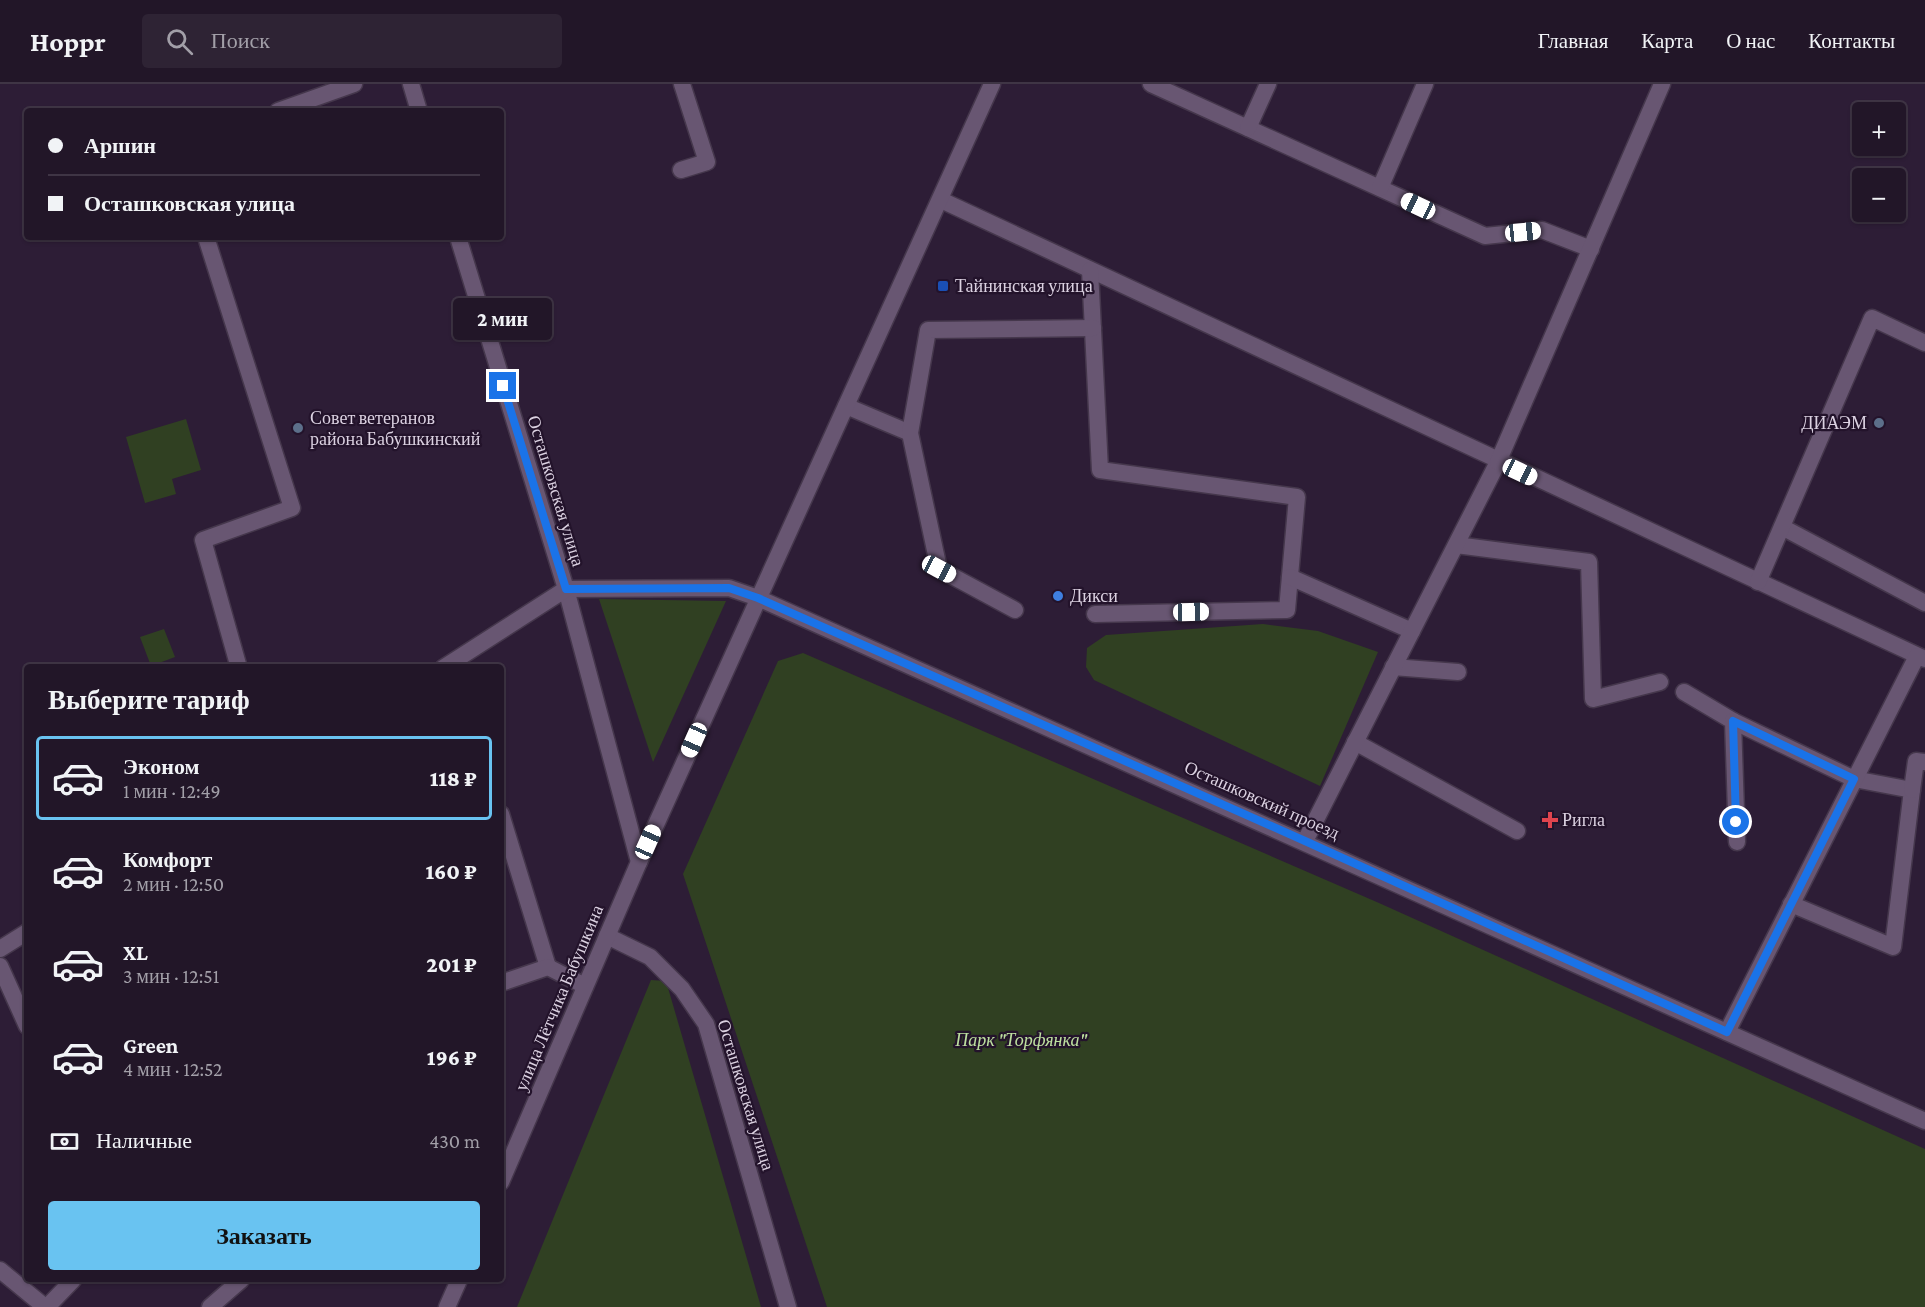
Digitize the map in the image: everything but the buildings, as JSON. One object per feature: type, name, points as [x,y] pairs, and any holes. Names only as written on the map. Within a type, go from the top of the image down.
[{"type":"street","points":[[286,108],[354,84]]},
{"type":"street","points":[[411,84],[418,108]]},
{"type":"street","points":[[681,170],[707,162],[682,84]]},
{"type":"street","points":[[639,862],[942,200],[992,84]]},
{"type":"street","points":[[1151,84],[1485,236],[1542,230],[1591,249]]},
{"type":"street","points":[[1248,128],[1268,84]]},
{"type":"street","points":[[1380,188],[1425,84]]},
{"type":"street","points":[[1305,841],[1498,462],[1662,84]]},
{"type":"street","points":[[942,200],[1498,462],[1921,657],[1854,779],[1727,1032]]},
{"type":"street","points":[[207,240],[292,508],[203,540],[237,664]]},
{"type":"street","name":"Осташковская улица","points":[[459,240],[566,589],[639,862]]},
{"type":"street","points":[[1090,270],[1100,470],[1297,497],[1287,610],[1095,614]]},
{"type":"street","points":[[1758,582],[1872,318],[1925,343]]},
{"type":"street","points":[[1015,610],[939,569],[910,433],[928,330],[1093,328]]},
{"type":"street","points":[[846,406],[910,433]]},
{"type":"street","points":[[1782,527],[1925,603]]},
{"type":"street","points":[[1456,545],[1589,562],[1593,699],[1660,682]]},
{"type":"street","points":[[1290,577],[1412,631]]},
{"type":"street","name":"Осташковский проезд","points":[[566,589],[729,588],[758,598],[1305,841],[1925,1121]]},
{"type":"street","points":[[453,664],[566,589]]},
{"type":"street","points":[[1393,667],[1458,672]]},
{"type":"street","points":[[1684,692],[1733,721],[1854,779],[1912,790]]},
{"type":"street","points":[[1733,721],[1737,842]]},
{"type":"street","points":[[1355,742],[1517,831]]},
{"type":"street","points":[[1791,904],[1893,947],[1916,761],[1925,762]]},
{"type":"street","points":[[504,824],[548,967],[585,986]]},
{"type":"street","name":"улица Лётчика Бабушкина","points":[[504,1175],[639,862]]},
{"type":"street","points":[[0,950],[24,934]]},
{"type":"street","name":"Осташковская улица","points":[[607,936],[650,957],[682,989],[706,1024],[788,1307]]},
{"type":"street","points":[[0,966],[24,1019]]},
{"type":"street","points":[[504,982],[548,967]]},
{"type":"street","points":[[0,1270],[46,1307],[71,1282]]},
{"type":"street","points":[[210,1307],[239,1282]]},
{"type":"street","points":[[447,1307],[458,1282]]},
{"type":"green space","points":[[186,419],[201,470],[172,479],[176,494],[145,503],[126,437]]},
{"type":"green space","points":[[599,599],[726,601],[653,762]]},
{"type":"green space","points":[[1263,624],[1318,631],[1378,652],[1320,786],[1094,680],[1086,667],[1087,648],[1106,635]]},
{"type":"green space","points":[[164,629],[175,657],[150,664],[140,637]]},
{"type":"green space","name":"Парк \"Торфянка\"","points":[[803,653],[1379,903],[1925,1149],[1925,1307],[827,1307],[683,874],[778,661]]},
{"type":"green space","points":[[651,980],[666,981],[761,1307],[517,1307]]},
{"type":"place","name":"Тайнинская улица","points":[[943,286]]},
{"type":"place","name":"ДИАЭМ","points":[[1879,423]]},
{"type":"place","name":"Совет ветеранов района Бабушкинский","points":[[298,428]]},
{"type":"place","name":"Дикси","points":[[1058,596]]},
{"type":"place","name":"Ригла","points":[[1550,820]]},
{"type":"route","points":[[503,386],[566,589],[729,588],[758,598],[1305,841],[1727,1032],[1854,779],[1733,721],[1736,822]]}]
